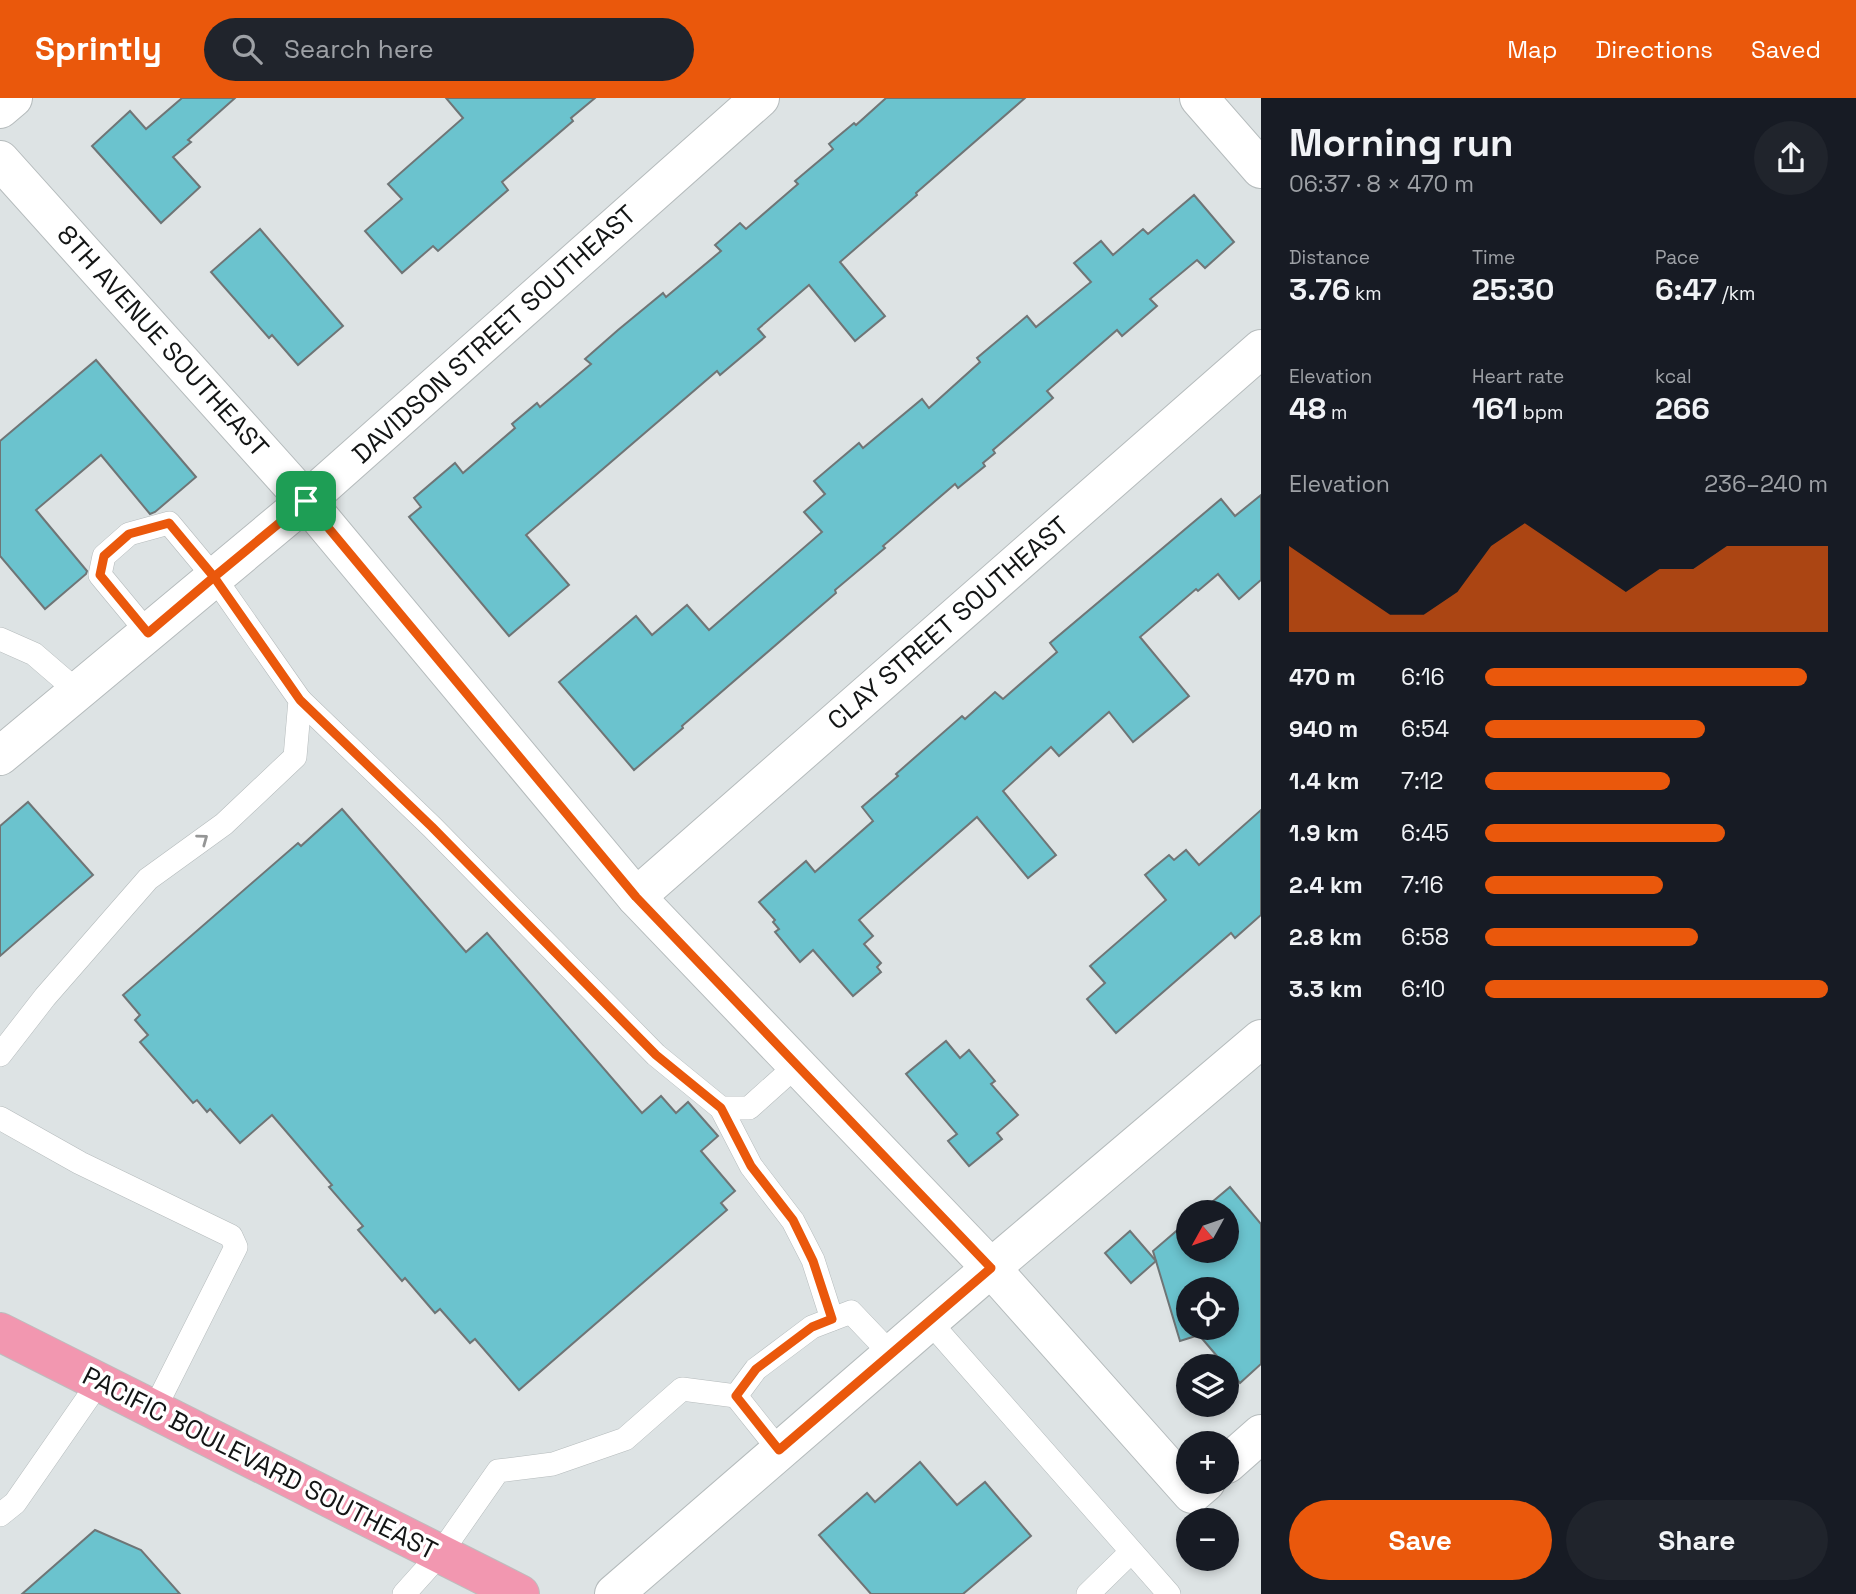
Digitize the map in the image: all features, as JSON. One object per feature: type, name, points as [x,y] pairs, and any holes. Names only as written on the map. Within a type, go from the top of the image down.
[{"type":"highway","name":"PACIFIC BOULEVARD SOUTHEAST","points":[[0,1332],[520,1594]]},
{"type":"street","points":[[0,109],[13,98]]},
{"type":"street","name":"DAVIDSON STREET SOUTHEAST","points":[[0,756],[306,501],[760,98]]},
{"type":"street","points":[[1199,98],[1261,169]]},
{"type":"street","name":"8TH AVENUE SOUTHEAST","points":[[0,159],[306,501],[636,897],[1176,1464]]},
{"type":"street","name":"CLAY STREET SOUTHEAST","points":[[636,897],[1261,349]]},
{"type":"street","points":[[614,1594],[1261,1038]]},
{"type":"street","points":[[1239,1453],[1261,1434]]},
{"type":"lane","points":[[148,633],[100,575],[104,556],[129,534],[169,523],[214,577],[300,700],[432,827],[656,1055],[721,1108],[751,1166],[793,1220],[813,1261],[832,1319]]},
{"type":"lane","points":[[0,639],[34,654],[77,691]]},
{"type":"lane","points":[[0,1055],[45,997],[148,879],[224,824],[295,757],[300,700]]},
{"type":"lane","points":[[721,1108],[749,1108],[797,1065]]},
{"type":"lane","points":[[0,1118],[80,1163],[231,1236],[236,1247],[154,1409]]},
{"type":"lane","points":[[736,1396],[756,1369],[812,1327],[851,1312],[891,1354]]},
{"type":"lane","points":[[929,1321],[1168,1594]]},
{"type":"lane","points":[[0,1516],[15,1503],[99,1382]]},
{"type":"lane","points":[[404,1594],[440,1554],[498,1471],[553,1464],[625,1439],[682,1389],[736,1396],[779,1450]]},
{"type":"lane","points":[[1088,1594],[1131,1552]]},
{"type":"building","points":[[182,98],[235,98],[173,157],[200,187],[161,223],[92,146],[130,111],[146,129]]},
{"type":"building","points":[[446,98],[595,98],[571,118],[573,121],[502,182],[508,190],[438,251],[433,246],[402,273],[365,231],[402,199],[388,184],[463,118]]},
{"type":"building","points":[[886,98],[1025,98],[840,262],[885,316],[855,341],[809,285],[758,329],[765,337],[720,375],[717,371],[526,535],[569,585],[509,636],[409,517],[421,507],[414,498],[455,463],[463,473],[515,428],[512,424],[537,403],[540,407],[591,364],[585,359],[618,330],[663,293],[666,297],[721,251],[715,245],[740,223],[746,229],[798,184],[795,181],[833,149],[829,144],[854,123],[856,125]]},
{"type":"building","points":[[1194,195],[1234,242],[1205,268],[1197,260],[1150,299],[1157,306],[1122,336],[1117,330],[1047,391],[1053,398],[993,450],[995,453],[983,463],[985,466],[958,488],[955,484],[883,546],[885,548],[835,590],[836,593],[634,770],[559,682],[636,616],[652,635],[687,605],[709,630],[822,532],[804,512],[825,494],[814,481],[859,443],[863,448],[922,399],[929,408],[980,362],[977,358],[1027,316],[1036,327],[1091,282],[1074,263],[1101,241],[1113,255],[1143,229],[1148,234]]},
{"type":"building","points":[[260,229],[343,326],[298,365],[272,335],[269,338],[211,272]]},
{"type":"building","points":[[96,360],[196,477],[150,514],[101,455],[36,510],[87,571],[45,609],[0,556],[0,441]]},
{"type":"building","points":[[1261,495],[1261,580],[1239,599],[1218,574],[1198,591],[1196,589],[1140,637],[1189,696],[1133,742],[1109,712],[1059,756],[1051,747],[1003,791],[1056,855],[1028,878],[977,817],[859,920],[873,936],[864,944],[881,963],[877,967],[881,972],[853,996],[813,950],[800,962],[775,932],[779,929],[773,922],[775,920],[759,902],[806,861],[815,872],[873,821],[862,807],[898,776],[896,774],[962,716],[965,719],[995,692],[1003,699],[1057,652],[1050,643],[1221,499],[1235,516]]},
{"type":"building","points":[[28,802],[93,875],[0,956],[0,826]]},
{"type":"building","points":[[342,809],[466,952],[487,933],[642,1113],[661,1096],[676,1113],[688,1102],[718,1136],[701,1151],[735,1191],[721,1203],[727,1210],[519,1390],[475,1339],[470,1343],[440,1309],[435,1313],[405,1278],[402,1281],[358,1230],[363,1226],[329,1187],[332,1185],[272,1115],[240,1143],[210,1109],[207,1112],[197,1100],[193,1103],[140,1042],[148,1035],[135,1020],[140,1015],[123,995],[298,843],[301,846]]},
{"type":"building","points":[[1261,810],[1261,915],[1235,938],[1231,933],[1116,1033],[1087,999],[1105,983],[1090,966],[1166,900],[1145,875],[1169,855],[1174,860],[1186,850],[1199,865]]},
{"type":"building","points":[[946,1041],[960,1058],[969,1050],[995,1081],[991,1084],[1018,1115],[997,1133],[1002,1139],[969,1166],[948,1141],[957,1134],[906,1074]]},
{"type":"building","points":[[1230,1187],[1261,1224],[1261,1364],[1240,1383],[1239,1354],[1215,1354],[1203,1340],[1239,1340],[1239,1277],[1176,1277],[1176,1328],[1153,1251],[1176,1231],[1176,1264],[1239,1264],[1239,1200],[1214,1200]]},
{"type":"building","points":[[1130,1231],[1156,1261],[1131,1283],[1105,1253]]},
{"type":"building","points":[[920,1462],[957,1505],[985,1482],[1031,1536],[963,1594],[871,1594],[819,1535],[867,1493],[875,1502]]},
{"type":"building","points":[[95,1530],[141,1550],[180,1594],[22,1594]]},
{"type":"route","points":[[306,501],[214,577],[169,523],[129,534],[104,556],[100,575],[148,633],[214,577],[300,700],[432,827],[656,1055],[721,1108],[751,1166],[793,1220],[813,1261],[832,1319],[812,1327],[756,1369],[736,1396],[779,1450],[991,1268],[636,897],[306,501]]}]
